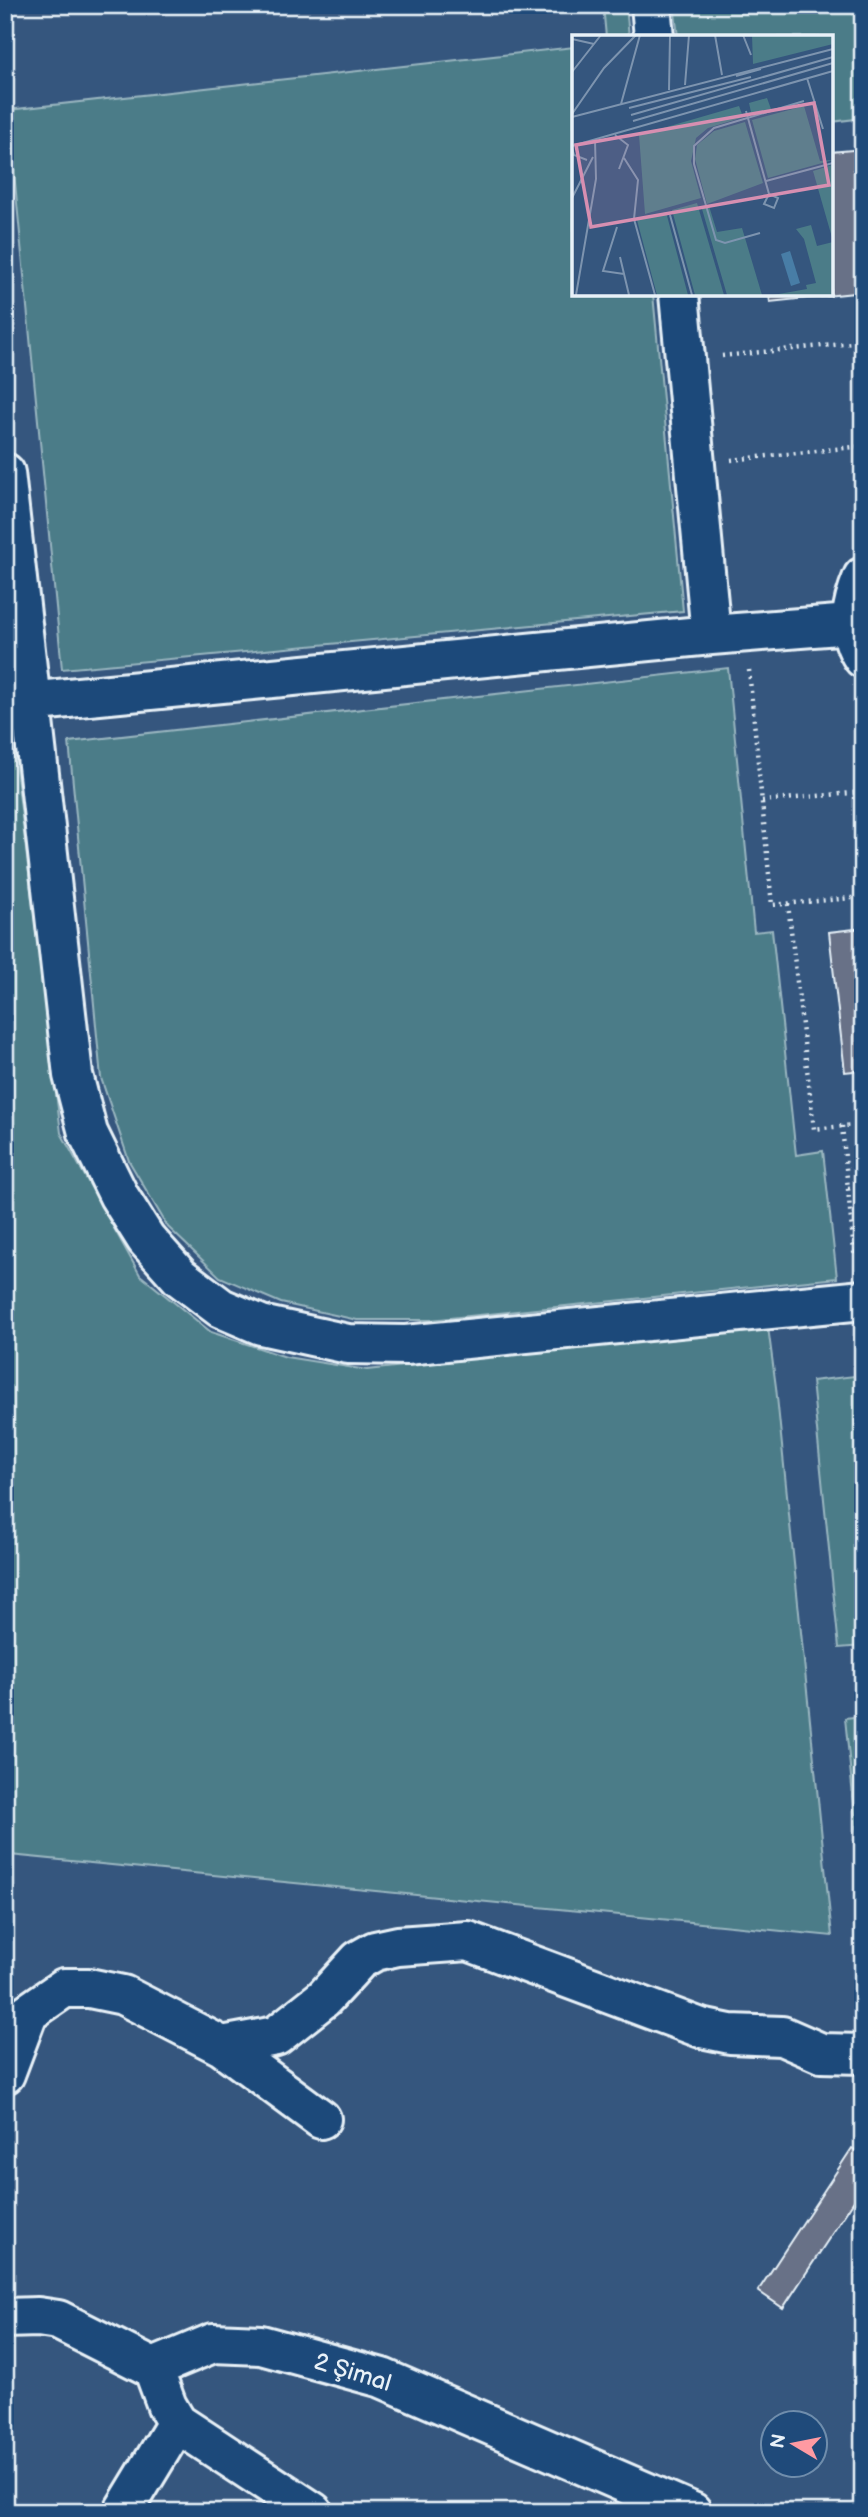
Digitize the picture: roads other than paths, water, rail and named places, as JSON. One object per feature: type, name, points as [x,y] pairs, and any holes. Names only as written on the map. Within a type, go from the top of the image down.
[{"type":"street","points":[[651,5],[654,35]]},
{"type":"street","points":[[679,296],[695,463],[729,634]]},
{"type":"street","points":[[5,473],[18,703],[73,1075],[88,1133],[119,1196],[146,1239],[180,1277],[221,1308],[261,1325],[348,1345],[406,1345],[863,1300]]},
{"type":"street","points":[[18,703],[729,634],[857,641],[853,602],[863,577]]},
{"type":"street","points":[[222,2046],[276,2036],[324,1998],[359,1961],[374,1951],[398,1946],[468,1941],[701,2028],[730,2034],[782,2036],[821,2053],[863,2054]]},
{"type":"street","points":[[5,2074],[28,2012],[64,1988],[89,1988],[122,1995],[222,2046],[321,2119]]},
{"type":"street","points":[[5,2318],[37,2317],[58,2320],[153,2368],[167,2406],[177,2423],[313,2512]]},
{"type":"street","name":"2 Şimal","points":[[153,2368],[213,2343],[261,2345],[382,2378],[692,2512]]},
{"type":"street","points":[[123,2512],[177,2423]]}]
